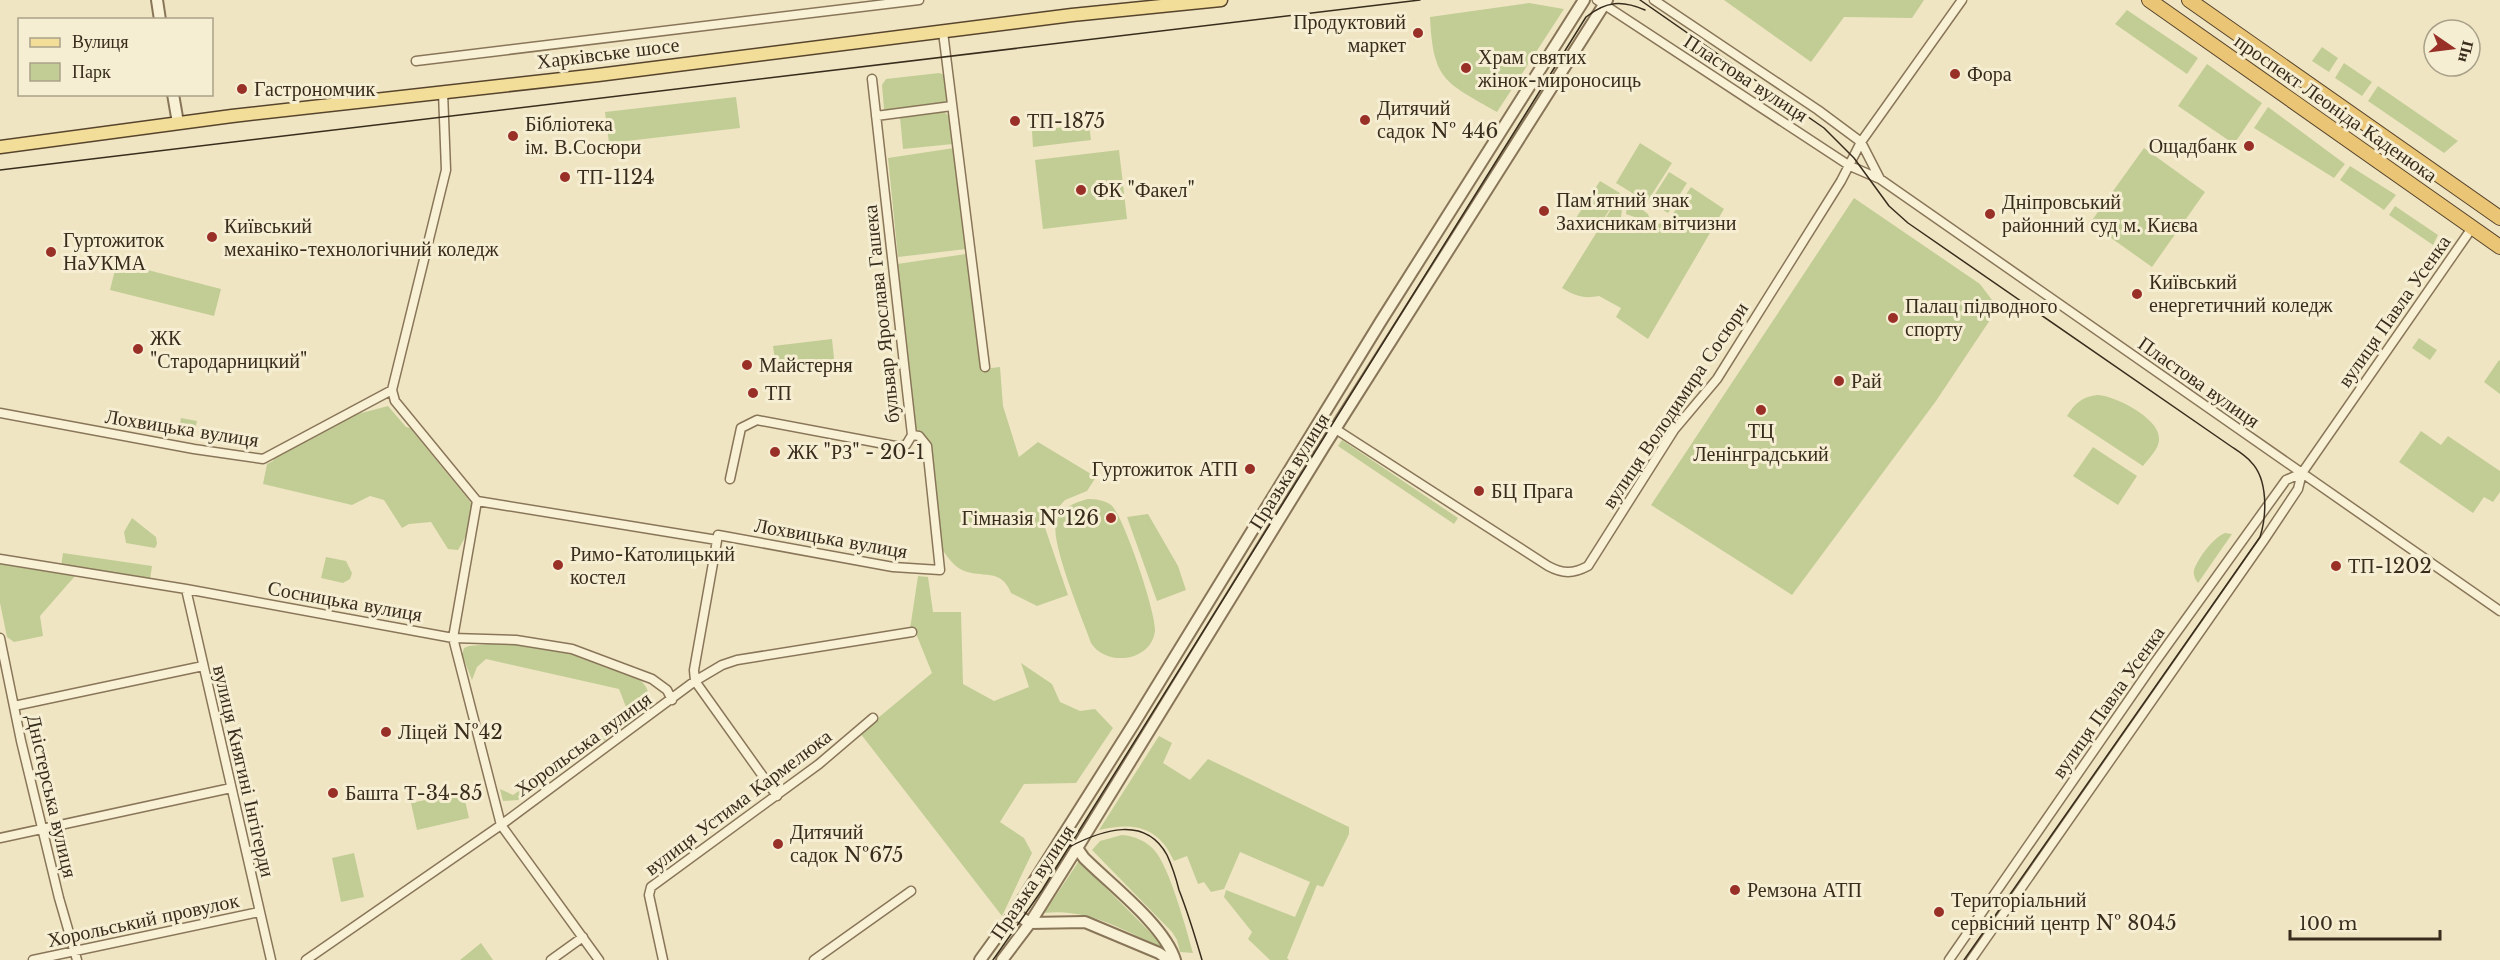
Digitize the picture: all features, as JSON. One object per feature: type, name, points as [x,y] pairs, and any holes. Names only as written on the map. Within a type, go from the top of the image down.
[{"type":"highway","name":"проспект Леоніда Каденюка","points":[[2149,0],[2500,247]]},
{"type":"highway","name":"проспект Леоніда Каденюка","points":[[2189,0],[2500,218]]},
{"type":"main road","name":"Харківське шосе","points":[[0,147],[178,123],[1072,15],[1221,0]]},
{"type":"street","points":[[157,0],[160,18]]},
{"type":"street","name":"Харківське шосе","points":[[416,61],[863,4],[919,0]]},
{"type":"street","name":"Празька вулиця","points":[[980,960],[1014,913],[1134,723],[1505,121],[1584,0]]},
{"type":"street","name":"Пластова вулиця","points":[[1654,0],[1862,142],[1880,179]]},
{"type":"street","name":"вулиця Володимира Сосюри","points":[[1320,419],[1548,566],[1561,573],[1578,571],[1588,566],[1674,430],[1717,379],[1850,166],[1862,142],[1962,0]]},
{"type":"street","name":"Празька вулиця","points":[[1002,960],[1030,923],[1151,731],[1336,428],[1603,2]]},
{"type":"street","name":"Пластова вулиця","points":[[1603,2],[1850,166],[1880,179],[2500,611]]},
{"type":"street","points":[[943,32],[985,367]]},
{"type":"street","name":"бульвар Ярослава Гашека","points":[[872,79],[912,435],[919,436],[927,446],[940,570]]},
{"type":"street","points":[[443,92],[446,170],[392,390],[395,401],[477,501],[453,638],[501,825],[599,960]]},
{"type":"street","points":[[173,96],[178,123]]},
{"type":"street","points":[[876,116],[952,106]]},
{"type":"street","name":"вулиця Павла Усенка","points":[[1971,960],[2264,540],[2298,489],[2302,473],[2472,228]]},
{"type":"street","name":"Лохвицька вулиця","points":[[0,416],[263,459],[392,390]]},
{"type":"street","points":[[730,479],[741,428],[748,422],[767,422],[894,446],[906,445],[912,435]]},
{"type":"street","name":"вулиця Павла Усенка","points":[[1949,960],[2153,665],[2286,480],[2302,473]]},
{"type":"street","name":"Лохвицька вулиця","points":[[477,501],[717,537],[893,567],[940,570]]},
{"type":"street","points":[[717,537],[694,670],[695,681],[777,796]]},
{"type":"street","name":"Сосницька вулиця","points":[[0,559],[186,589],[453,638],[516,640],[572,649],[652,679],[667,690],[672,700]]},
{"type":"street","name":"вулиця Княгині Інгігерди","points":[[186,589],[271,960]]},
{"type":"street","name":"Хорольська вулиця","points":[[306,960],[501,825],[695,681],[722,665],[737,660],[912,632]]},
{"type":"street","name":"Дністерська вулиця","points":[[0,638],[59,898],[77,960]]},
{"type":"street","points":[[14,706],[203,666]]},
{"type":"street","name":"вулиця Устима Кармелюка","points":[[663,960],[649,895],[651,887],[777,796],[873,718]]},
{"type":"street","points":[[1134,723],[1151,731]]},
{"type":"street","points":[[0,838],[231,788]]},
{"type":"street","points":[[1077,848],[1084,858],[1160,931],[1171,947],[1175,960]]},
{"type":"street","points":[[814,960],[911,891]]},
{"type":"street","name":"Хорольський провулок","points":[[33,960],[260,912]]},
{"type":"street","points":[[1014,913],[1030,923],[1085,922],[1159,953],[1169,960]]},
{"type":"street","points":[[551,960],[583,937]]},
{"type":"green space","points":[[1724,0],[1924,0],[1912,18],[1844,17],[1811,62]]},
{"type":"green space","points":[[1529,3],[1564,9],[1497,112],[1465,94],[1445,77],[1434,55],[1430,17]]},
{"type":"green space","points":[[2127,10],[2198,58],[2187,74],[2115,24]]},
{"type":"green space","points":[[2322,47],[2338,58],[2329,72],[2312,61]]},
{"type":"green space","points":[[2344,63],[2372,82],[2362,96],[2335,78]]},
{"type":"green space","points":[[2207,64],[2262,103],[2234,144],[2178,106]]},
{"type":"green space","points":[[939,73],[945,75],[948,98],[942,106],[891,112],[884,109],[882,85],[886,79]]},
{"type":"green space","points":[[2378,86],[2458,141],[2444,153],[2368,101]]},
{"type":"green space","points":[[736,97],[740,128],[609,143],[605,112]]},
{"type":"green space","points":[[2268,107],[2345,164],[2334,178],[2254,128]]},
{"type":"green space","points":[[944,112],[949,116],[953,144],[903,149],[900,117]]},
{"type":"green space","points":[[1089,124],[1091,140],[1033,147],[1032,131]]},
{"type":"green space","points":[[1640,143],[1672,163],[1647,202],[1616,183]]},
{"type":"green space","points":[[954,148],[966,249],[898,257],[888,158]]},
{"type":"green space","points":[[2144,148],[2205,192],[2152,267],[2090,223]]},
{"type":"green space","name":"ФК \"Факел\"","points":[[1119,150],[1127,219],[1043,229],[1035,160]]},
{"type":"green space","points":[[2350,166],[2396,195],[2384,210],[2340,180]]},
{"type":"green space","points":[[1669,172],[1687,183],[1668,213],[1650,202]]},
{"type":"green space","points":[[1600,181],[1620,193],[1596,231],[1576,218]]},
{"type":"green space","points":[[1691,187],[1724,209],[1648,339],[1616,317],[1621,308],[1599,296],[1580,296],[1562,288],[1618,198],[1623,202],[1621,217],[1625,222],[1666,224]]},
{"type":"green space","points":[[1854,198],[1980,284],[1998,308],[1936,401],[1792,595],[1651,505]]},
{"type":"green space","points":[[1631,201],[1648,214],[1650,219],[1643,220],[1626,214],[1627,204]]},
{"type":"green space","points":[[2395,206],[2438,235],[2433,245],[2389,215]]},
{"type":"green space","points":[[966,254],[983,369],[1000,367],[1003,406],[1019,457],[1038,442],[1096,477],[1087,491],[1065,500],[1054,512],[1039,510],[1068,595],[1037,606],[1011,593],[1007,585],[996,577],[962,570],[953,564],[944,552],[929,444],[925,435],[913,427],[897,264]]},
{"type":"green space","points":[[117,262],[221,289],[214,316],[110,290]]},
{"type":"green space","points":[[2419,338],[2437,350],[2430,360],[2412,348]]},
{"type":"green space","points":[[832,339],[835,368],[777,375],[773,346]]},
{"type":"green space","points":[[2500,361],[2500,394],[2484,382]]},
{"type":"green space","points":[[2097,395],[2124,403],[2144,416],[2157,430],[2158,445],[2143,466],[2067,416],[2079,401]]},
{"type":"green space","points":[[388,406],[406,427],[410,428],[472,504],[467,534],[458,550],[448,549],[431,522],[409,524],[402,528],[384,500],[370,496],[352,505],[263,484],[267,464],[273,461],[275,455],[350,416]]},
{"type":"green space","points":[[181,418],[197,421],[193,438],[177,436]]},
{"type":"green space","points":[[2421,431],[2441,445],[2448,436],[2500,471],[2500,492],[2493,502],[2484,497],[2473,513],[2399,462]]},
{"type":"green space","points":[[1342,440],[1458,518],[1454,524],[1338,446]]},
{"type":"green space","points":[[2093,447],[2137,476],[2118,505],[2073,476]]},
{"type":"green space","points":[[1088,499],[1106,502],[1116,512],[1131,545],[1151,606],[1155,631],[1152,641],[1137,655],[1127,658],[1107,656],[1091,643],[1068,582],[1058,547],[1055,532],[1058,517],[1069,506]]},
{"type":"green space","points":[[1148,514],[1178,566],[1186,590],[1157,601],[1127,517]]},
{"type":"green space","points":[[132,518],[156,537],[155,548],[126,543],[124,532]]},
{"type":"green space","points":[[2225,533],[2232,534],[2198,583],[2194,574],[2196,565],[2211,543]]},
{"type":"green space","points":[[63,553],[152,566],[150,580],[61,567]]},
{"type":"green space","points":[[326,557],[346,561],[352,573],[350,579],[343,583],[321,578]]},
{"type":"green space","points":[[0,564],[75,576],[40,616],[43,636],[14,642],[7,637],[0,603]]},
{"type":"green space","points":[[918,576],[928,577],[933,612],[961,612],[963,684],[994,701],[1029,687],[1021,663],[1052,684],[1060,702],[1080,711],[1095,709],[1113,728],[1076,783],[1024,784],[1000,822],[1024,838],[1032,853],[1002,916],[860,733],[932,673],[915,631],[910,629]]},
{"type":"green space","points":[[501,643],[566,652],[635,677],[644,684],[648,692],[646,712],[518,800],[503,801],[500,789],[513,795],[630,717],[619,689],[486,659],[477,667],[472,680],[462,655],[464,648]]},
{"type":"green space","points":[[1159,736],[1172,743],[1163,763],[1190,780],[1208,759],[1349,827],[1349,834],[1323,887],[1317,885],[1287,958],[1289,960],[1270,960],[1248,939],[1252,932],[1224,897],[1226,890],[1295,917],[1310,882],[1240,852],[1224,889],[1211,892],[1204,882],[1198,884],[1187,856],[1174,861],[1160,840],[1144,829],[1123,827],[1099,830]]},
{"type":"green space","points":[[463,792],[469,818],[417,830],[411,803]]},
{"type":"green space","points":[[1122,835],[1136,838],[1152,847],[1161,860],[1177,899],[1193,953],[1180,952],[1172,932],[1092,850],[1100,841]]},
{"type":"green space","points":[[354,853],[364,897],[341,902],[332,858]]},
{"type":"green space","points":[[1079,861],[1164,948],[1091,917],[1061,912],[1044,913]]},
{"type":"green space","points":[[481,943],[493,960],[460,960]]},
{"type":"tram line","points":[[0,170],[1420,0]]},
{"type":"tram line","points":[[1640,0],[1824,128],[1854,158],[1889,206],[1908,223],[2242,454],[2257,469],[2261,478],[2265,508],[2260,537],[1964,960]]},
{"type":"tram line","points":[[993,960],[1042,890],[1586,17],[1600,8],[1614,4],[1629,5],[1645,10]]},
{"type":"tram line","points":[[1069,847],[1095,835],[1122,830],[1135,830],[1147,834],[1158,842],[1172,868],[1202,960]]},
{"type":"place","name":"Продуктовий маркет","points":[[1418,33]]},
{"type":"place","name":"Храм святих жінок-мироносиць","points":[[1466,68]]},
{"type":"place","name":"Фора","points":[[1955,74]]},
{"type":"place","name":"Гастрономчик","points":[[242,89]]},
{"type":"place","name":"Дитячий садок № 446","points":[[1365,120]]},
{"type":"place","name":"ТП-1875","points":[[1015,121]]},
{"type":"place","name":"Бібліотека ім. В.Сосюри","points":[[513,136]]},
{"type":"place","name":"Ощадбанк","points":[[2249,146]]},
{"type":"place","name":"ТП-1124","points":[[565,177]]},
{"type":"place","name":"ФК \"Факел\"","points":[[1081,190]]},
{"type":"place","name":"Пам'ятний знак Захисникам вітчизни","points":[[1544,211]]},
{"type":"place","name":"Дніпровський районний суд м. Києва","points":[[1990,214]]},
{"type":"place","name":"Київський механіко-технологічний коледж","points":[[212,237]]},
{"type":"place","name":"Гуртожиток НаУКМА","points":[[51,252]]},
{"type":"place","name":"Київський енергетичний коледж","points":[[2137,294]]},
{"type":"place","name":"Палац підводного спорту","points":[[1893,318]]},
{"type":"place","name":"ЖК \"Стародарницкий\"","points":[[138,349]]},
{"type":"place","name":"Майстерня","points":[[747,365]]},
{"type":"place","name":"Рай","points":[[1839,381]]},
{"type":"place","name":"ТП","points":[[753,393]]},
{"type":"place","name":"ТЦ Ленінградський","points":[[1761,410]]},
{"type":"place","name":"ЖК \"РЗ\" - 20-1","points":[[775,452]]},
{"type":"place","name":"Гуртожиток АТП","points":[[1250,469]]},
{"type":"place","name":"БЦ Прага","points":[[1479,491]]},
{"type":"place","name":"Гімназія №126","points":[[1111,518]]},
{"type":"place","name":"Римо-Католицький костел","points":[[558,565]]},
{"type":"place","name":"ТП-1202","points":[[2336,566]]},
{"type":"place","name":"Ліцей №42","points":[[386,732]]},
{"type":"place","name":"Башта Т-34-85","points":[[333,793]]},
{"type":"place","name":"Дитячий садок №675","points":[[778,844]]},
{"type":"place","name":"Ремзона АТП","points":[[1735,890]]},
{"type":"place","name":"Територіальний сервісний центр № 8045","points":[[1939,912]]}]
